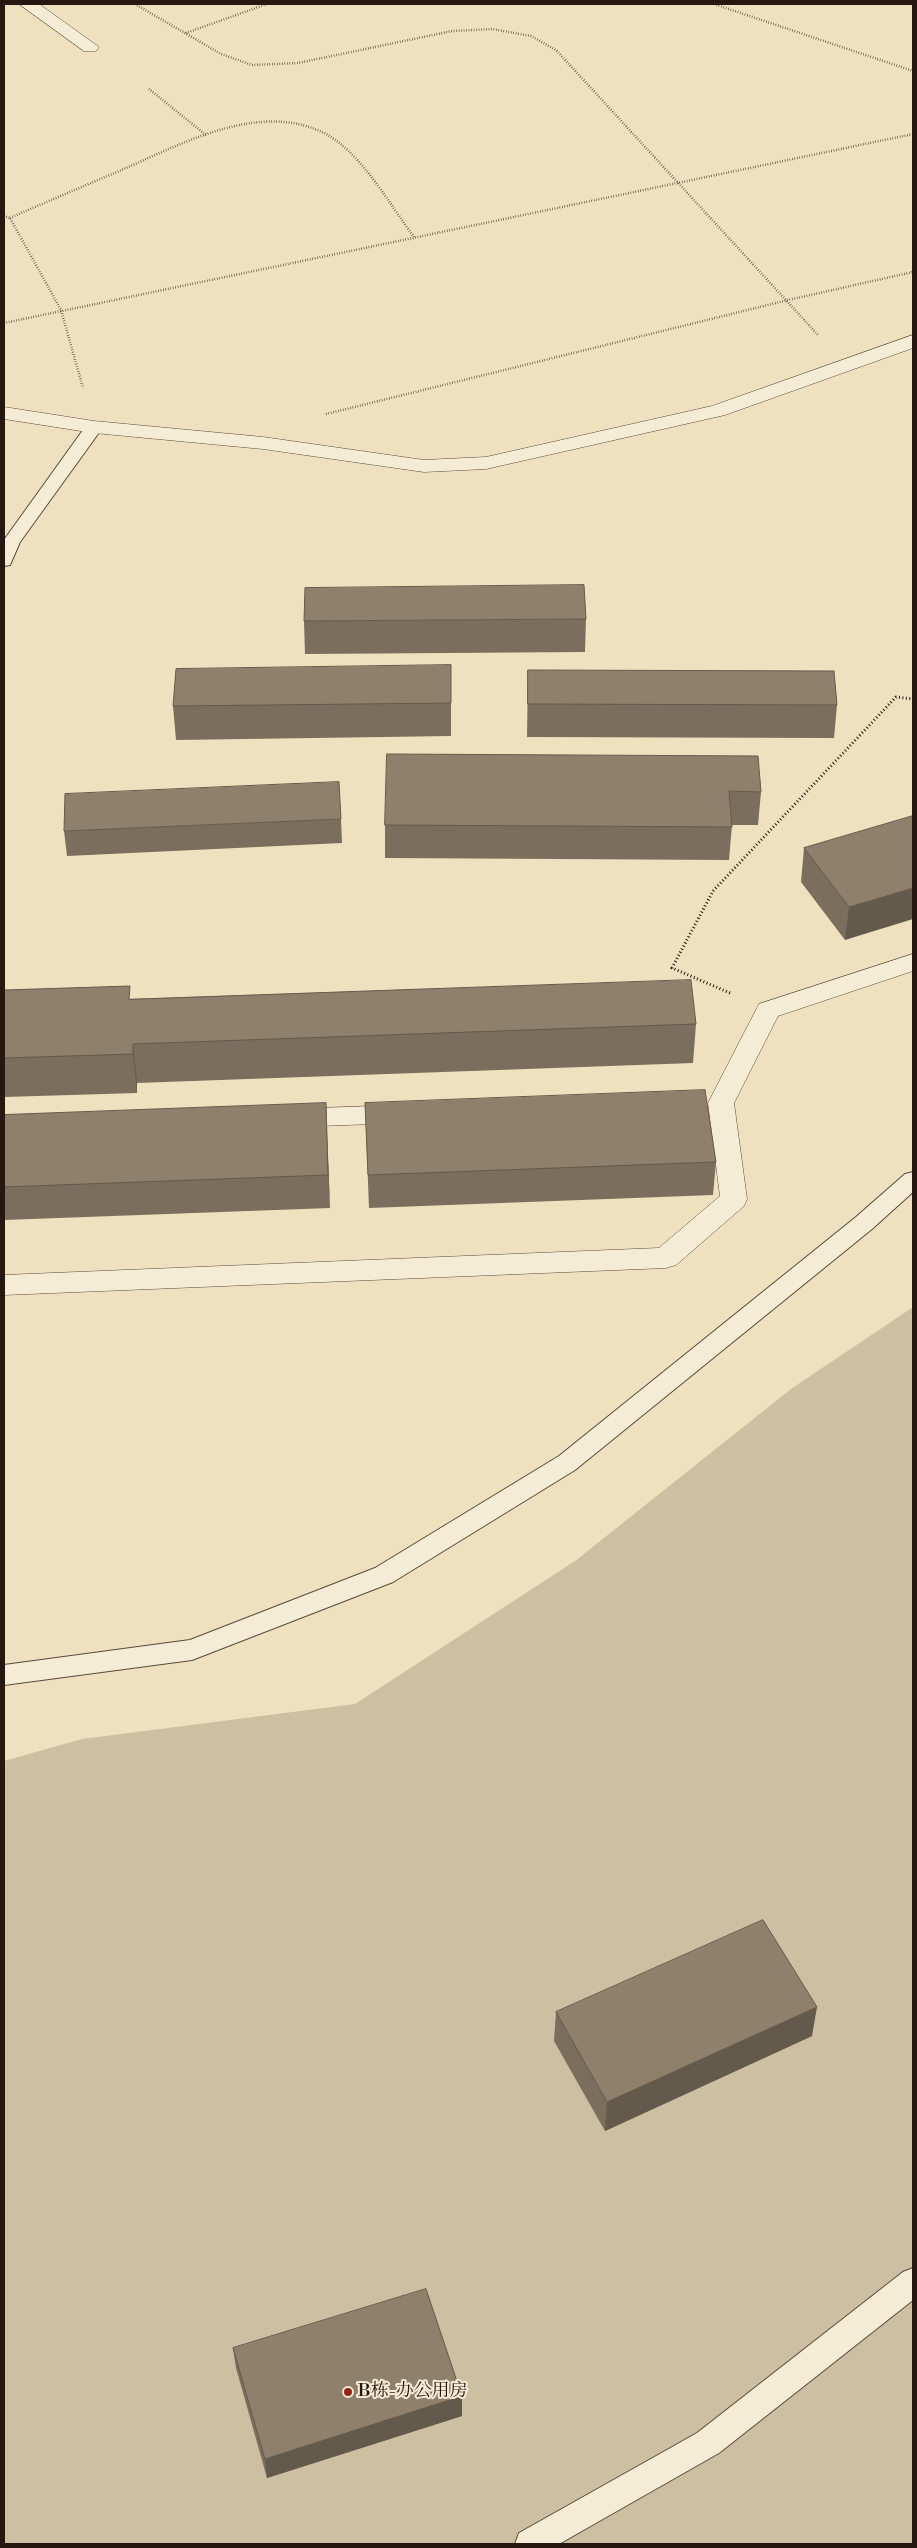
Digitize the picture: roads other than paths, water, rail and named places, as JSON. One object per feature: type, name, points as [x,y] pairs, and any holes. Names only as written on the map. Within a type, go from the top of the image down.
[{"type":"street","points":[[28,4],[90,48]]},
{"type":"street","points":[[4,413],[94,427],[263,443],[424,466],[486,463],[718,412],[913,341]]},
{"type":"street","points":[[4,1285],[666,1258],[734,1199],[711,1104],[768,1010],[913,962]]},
{"type":"street","points":[[263,1119],[422,1113]]},
{"type":"lane","points":[[4,562],[11,542],[94,427]]},
{"type":"lane","points":[[4,1675],[192,1650],[384,1575],[567,1463],[864,1223],[913,1180]]},
{"type":"lane","points":[[864,1223],[913,1201]]},
{"type":"lane","points":[[530,2544],[708,2443],[913,2282]]},
{"type":"place","name":"B栋-办公用房","points":[[348,2392]]}]
